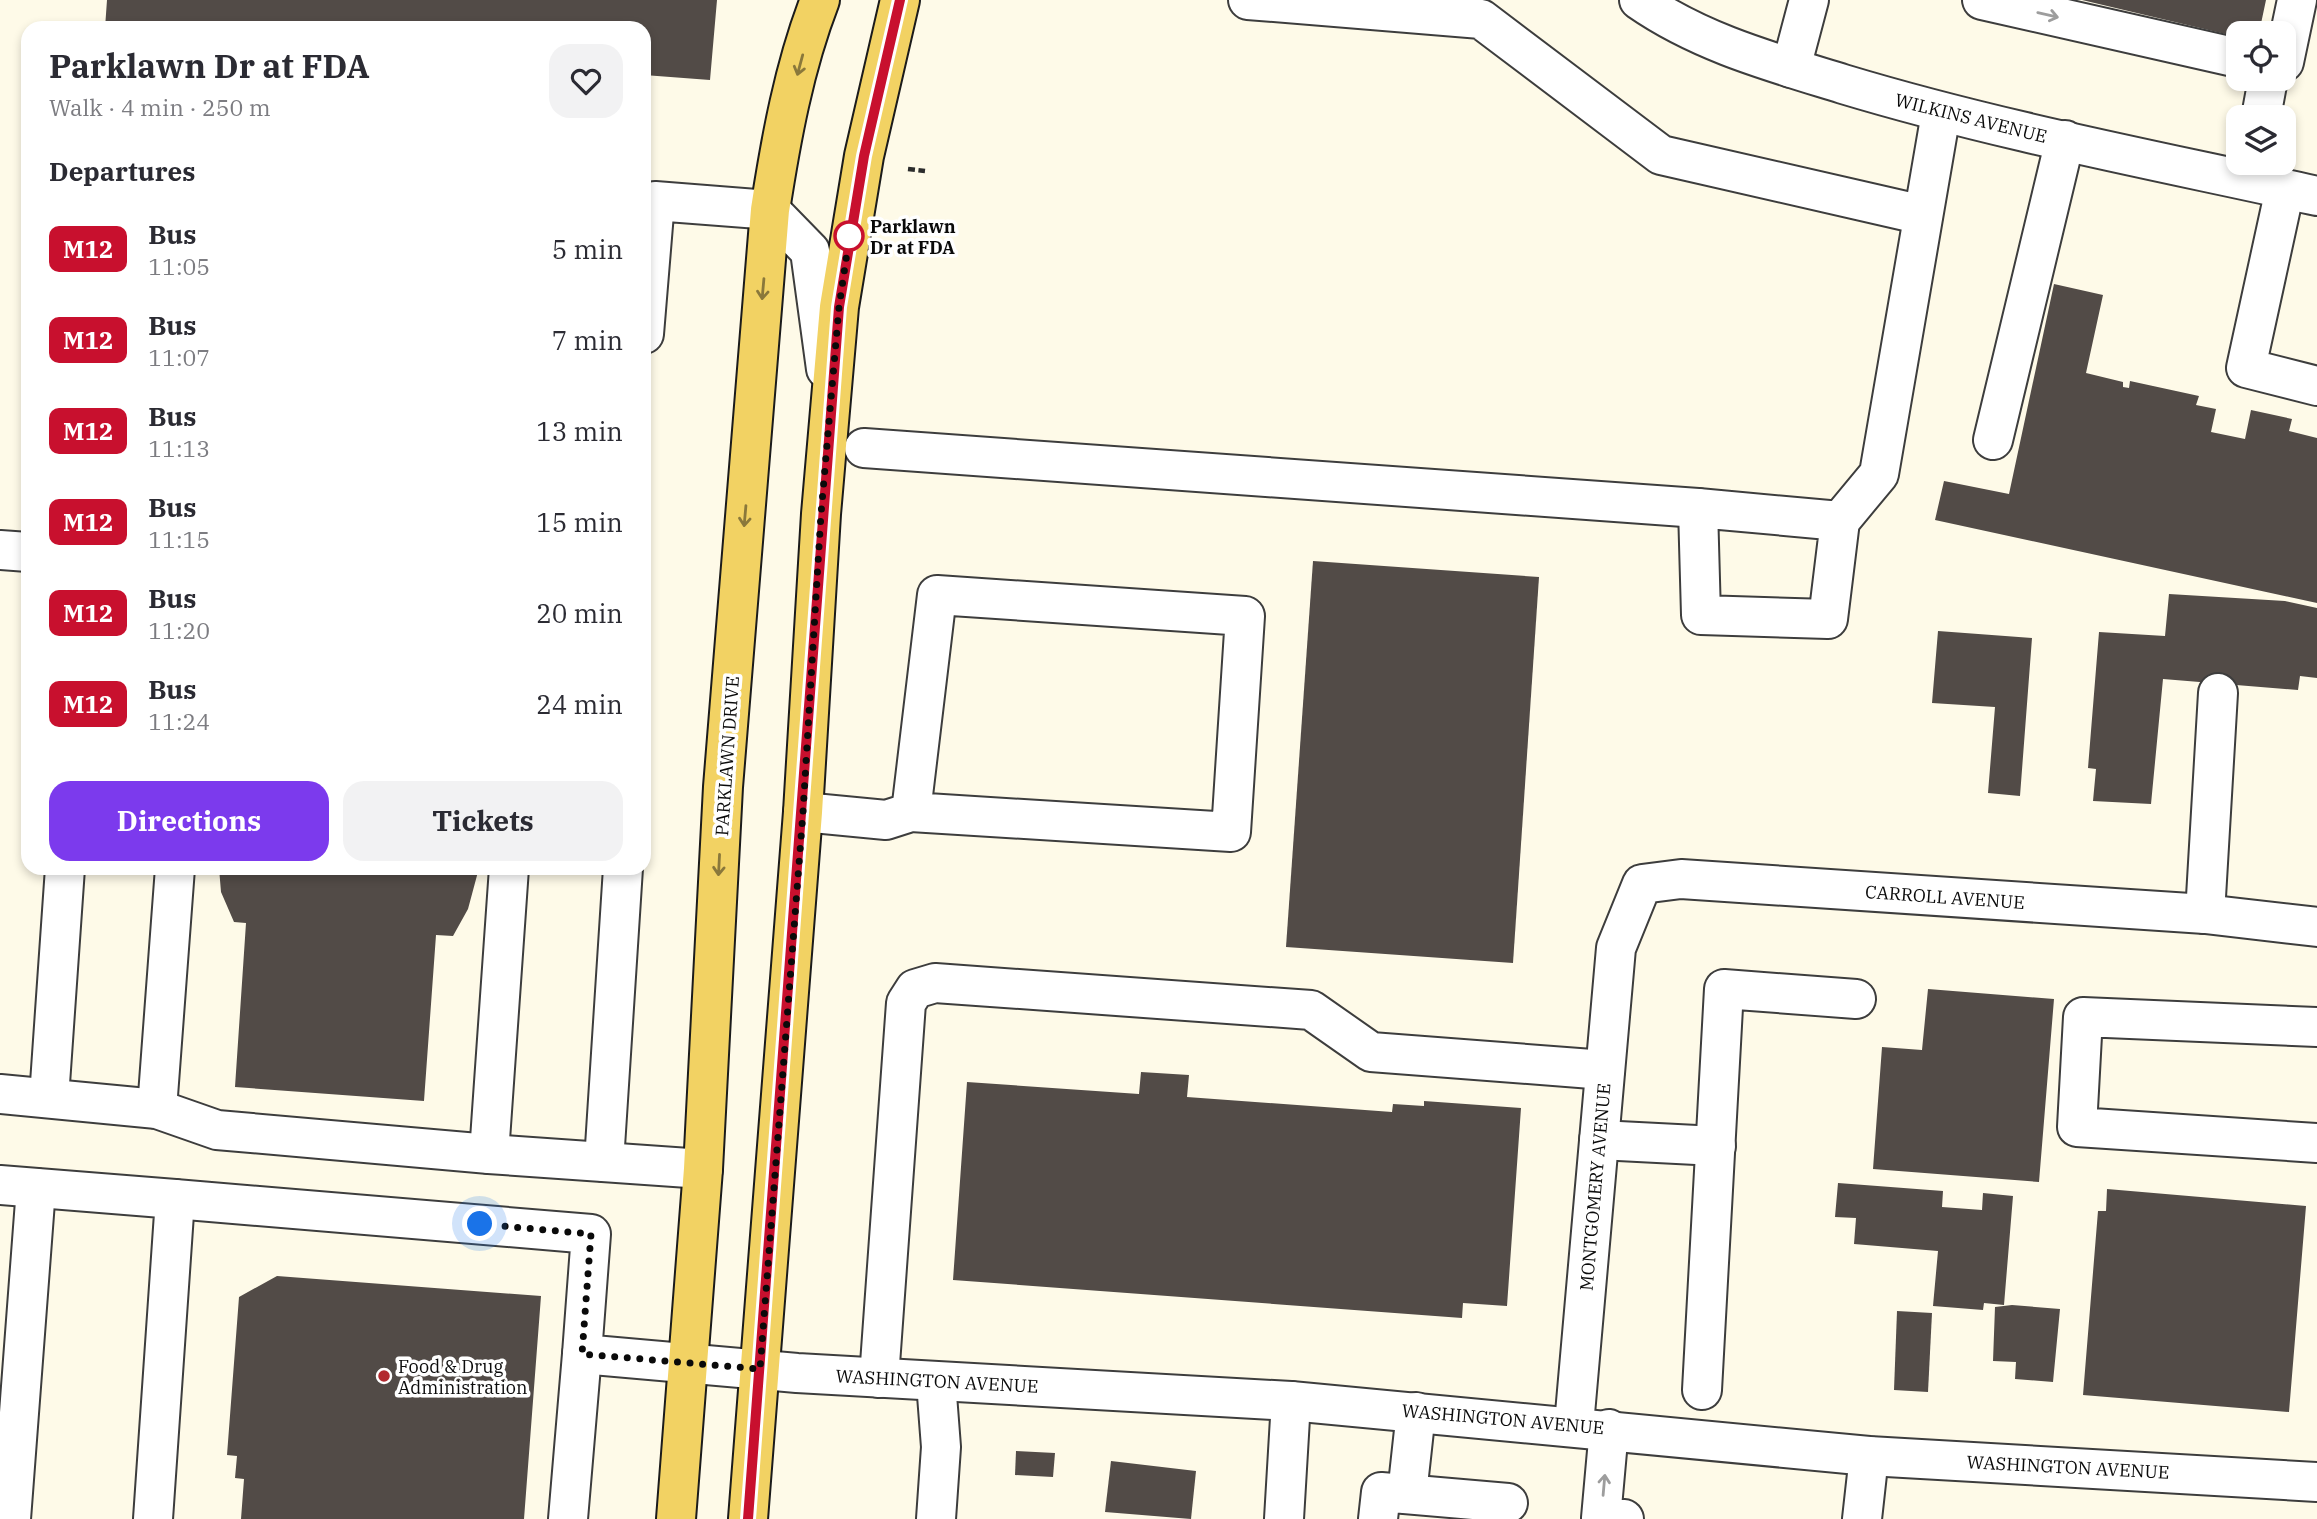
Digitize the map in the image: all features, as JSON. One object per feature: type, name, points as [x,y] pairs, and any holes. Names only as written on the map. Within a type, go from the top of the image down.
[{"type":"main road","name":"PARKLAWN DRIVE","points":[[676,1519],[703,1169],[723,787],[770,210],[783,128],[810,26],[820,0]]},
{"type":"main road","points":[[748,1519],[803,812],[831,402],[846,250],[880,75],[900,0]]},
{"type":"street","points":[[1248,0],[1481,19],[1661,155],[1923,215]]},
{"type":"street","name":"WILKINS AVENUE","points":[[1639,0],[1672,23],[1747,55],[1941,113],[2276,182]]},
{"type":"street","points":[[1791,68],[1809,0]]},
{"type":"street","points":[[1982,0],[2226,55]]},
{"type":"street","points":[[2293,21],[2297,0]]},
{"type":"street","points":[[1698,508],[1701,615],[1828,620],[1840,521],[1879,474],[1941,113]]},
{"type":"street","points":[[1993,440],[2065,140]]},
{"type":"street","points":[[2276,182],[2246,368],[2317,386]]},
{"type":"street","points":[[651,201],[770,210],[810,251],[831,402]]},
{"type":"street","points":[[864,448],[1698,508],[1840,521]]},
{"type":"street","points":[[0,550],[21,552]]},
{"type":"street","points":[[803,812],[886,820],[911,812],[1231,832],[1245,616],[937,595],[911,812]]},
{"type":"street","points":[[2205,914],[2218,693]]},
{"type":"street","points":[[49,1098],[65,875]]},
{"type":"street","points":[[157,1109],[174,875]]},
{"type":"street","points":[[489,1154],[509,875]]},
{"type":"street","points":[[604,1162],[623,875]]},
{"type":"street","name":"CARROLL AVENUE","points":[[1616,948],[1643,884],[1681,879],[2205,914],[2317,927]]},
{"type":"street","name":"MONTGOMERY AVENUE","points":[[1616,948],[1599,1140],[1592,1427],[1601,1517],[1624,1519]]},
{"type":"street","points":[[879,1378],[906,1003],[915,989],[935,983],[1311,1010],[1371,1052],[1605,1070]]},
{"type":"street","points":[[1702,1390],[1724,989],[1856,999]]},
{"type":"street","points":[[2317,1027],[2083,1017],[2077,1127],[2317,1143]]},
{"type":"street","points":[[0,1094],[157,1109],[217,1130],[489,1154],[703,1169]]},
{"type":"street","points":[[1599,1140],[1716,1146]]},
{"type":"street","points":[[10,1519],[18,1186],[591,1234],[568,1519]]},
{"type":"street","points":[[153,1519],[175,1199]]},
{"type":"street","name":"WASHINGTON AVENUE","points":[[582,1354],[936,1382],[1291,1401],[1592,1427],[1869,1456],[2317,1482]]},
{"type":"street","points":[[936,1382],[941,1447],[936,1519]]},
{"type":"street","points":[[1284,1519],[1291,1401]]},
{"type":"street","points":[[1407,1494],[1416,1412]]},
{"type":"street","points":[[1862,1519],[1869,1456]]},
{"type":"street","points":[[1378,1519],[1381,1492],[1508,1503]]},
{"type":"path","points":[[908,169],[925,171]]},
{"type":"building","points":[[107,0],[717,0],[710,80],[651,76],[651,21],[106,21]]},
{"type":"building","points":[[2082,0],[2266,0],[2262,21],[2226,21],[2226,34]]},
{"type":"building","points":[[2054,284],[2103,295],[2086,373],[2123,382],[2123,387],[2129,388],[2130,381],[2199,396],[2196,405],[2216,409],[2211,432],[2245,439],[2251,410],[2292,419],[2289,431],[2317,438],[2317,603],[1935,520],[1944,481],[2009,494]]},
{"type":"building","points":[[1313,561],[1539,577],[1513,963],[1286,947]]},
{"type":"building","points":[[2169,594],[2285,601],[2317,608],[2317,678],[2300,676],[2298,690],[2163,679],[2151,804],[2093,801],[2096,769],[2088,768],[2099,632],[2165,636]]},
{"type":"building","points":[[1938,631],[2032,638],[2020,796],[1988,793],[1995,707],[1932,703]]},
{"type":"building","points":[[220,875],[477,875],[468,909],[453,936],[436,935],[424,1101],[235,1087],[246,923],[234,922],[221,892]]},
{"type":"building","points":[[1928,989],[2054,999],[2039,1182],[1873,1169],[1882,1047],[1922,1050]]},
{"type":"building","points":[[1141,1072],[1189,1075],[1187,1097],[1392,1112],[1393,1104],[1424,1106],[1424,1101],[1521,1108],[1507,1306],[1463,1303],[1462,1318],[953,1280],[967,1082],[1139,1094]]},
{"type":"building","points":[[1838,1183],[1943,1191],[1942,1207],[1982,1210],[1983,1193],[2013,1196],[2004,1305],[1984,1303],[1983,1310],[1933,1306],[1938,1251],[1854,1244],[1856,1218],[1835,1217]]},
{"type":"building","points":[[2107,1189],[2306,1206],[2289,1412],[2083,1395],[2098,1211],[2106,1211]]},
{"type":"building","name":"Food & Drug Administration","points":[[277,1276],[541,1296],[524,1519],[241,1519],[244,1479],[235,1478],[237,1456],[227,1455],[239,1297]]},
{"type":"building","points":[[2012,1305],[2060,1309],[2053,1382],[2015,1379],[2016,1362],[1993,1361],[1995,1307]]},
{"type":"building","points":[[1897,1311],[1932,1313],[1928,1392],[1894,1390]]},
{"type":"building","points":[[1016,1451],[1055,1453],[1053,1477],[1015,1475]]},
{"type":"building","points":[[1111,1461],[1196,1471],[1191,1519],[1105,1512]]},
{"type":"bus line","name":"M12","points":[[748,1519],[803,812],[821,514],[839,307],[846,250],[880,75],[900,0]]},
{"type":"place","name":"Parklawn Dr at FDA","points":[[849,236]]},
{"type":"place","name":"Food & Drug Administration","points":[[384,1376]]},
{"type":"route","points":[[480,1224],[591,1234],[582,1354],[760,1369],[803,812],[821,514],[839,307],[851,226],[849,236]]}]
